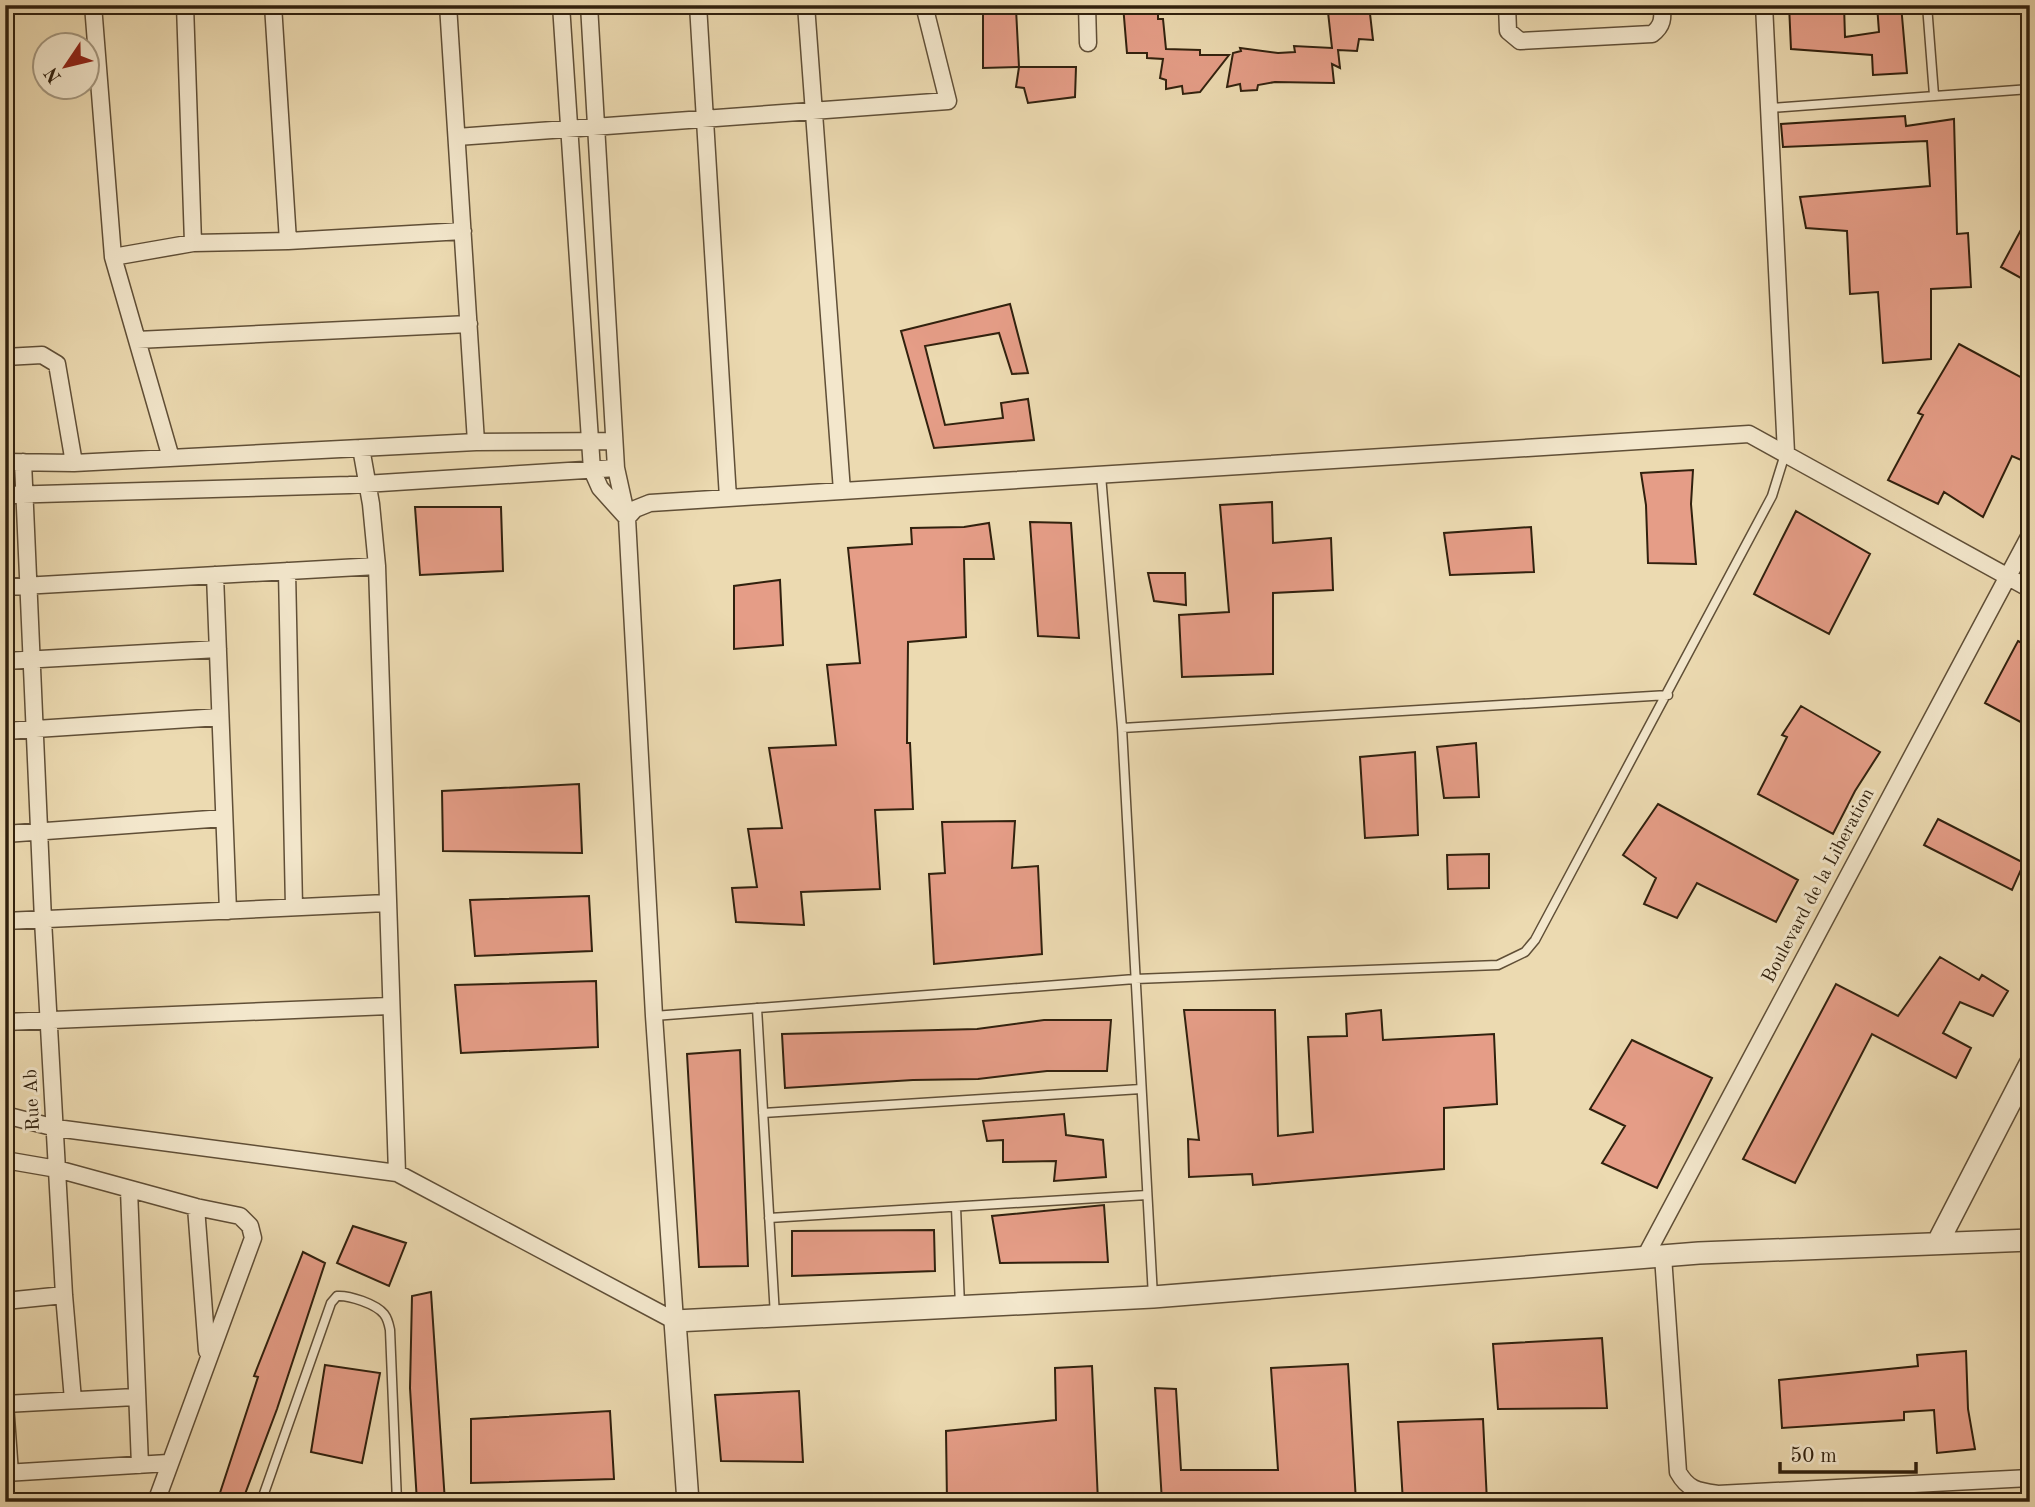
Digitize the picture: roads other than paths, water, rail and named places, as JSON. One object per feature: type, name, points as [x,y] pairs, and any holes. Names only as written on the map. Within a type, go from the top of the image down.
[{"type":"street","points":[[93,5],[113,257],[171,458]]},
{"type":"street","points":[[185,5],[193,243]]},
{"type":"street","points":[[273,5],[288,241]]},
{"type":"street","points":[[449,5],[476,442]]},
{"type":"street","points":[[561,5],[592,470],[600,488],[627,518]]},
{"type":"street","points":[[589,5],[614,442],[616,468],[627,518],[654,1016],[688,1502]]},
{"type":"street","points":[[698,5],[728,498]]},
{"type":"street","points":[[806,5],[842,491]]},
{"type":"street","points":[[457,137],[705,117],[948,102],[924,5]]},
{"type":"street","points":[[1087,5],[1088,43]]},
{"type":"street","points":[[1507,5],[1508,31],[1520,41],[1652,34],[1660,28],[1663,18],[1661,5]]},
{"type":"street","points":[[1764,5],[1786,453]]},
{"type":"street","points":[[113,257],[193,243],[288,241],[463,231]]},
{"type":"street","points":[[137,340],[469,324]]},
{"type":"street","points":[[5,357],[42,355],[57,364],[75,463]]},
{"type":"street","points":[[627,518],[635,509],[650,503],[1749,434],[2030,589]]},
{"type":"street","points":[[5,462],[75,463],[476,442],[614,442]]},
{"type":"street","points":[[361,448],[368,483],[377,566],[389,1006],[397,1173]]},
{"type":"street","name":"Rue Ab","points":[[23,461],[38,832],[64,1295],[73,1400]]},
{"type":"street","points":[[5,495],[368,483],[616,468]]},
{"type":"street","name":"Boulevard de la Liberation","points":[[1654,1256],[2030,536]]},
{"type":"street","points":[[5,587],[377,566]]},
{"type":"street","points":[[287,571],[294,907]]},
{"type":"street","points":[[215,575],[228,911]]},
{"type":"street","points":[[5,660],[218,649]]},
{"type":"street","points":[[5,731],[220,717]]},
{"type":"street","points":[[5,834],[225,818]]},
{"type":"street","points":[[5,921],[386,903]]},
{"type":"street","points":[[5,1022],[389,1006]]},
{"type":"street","points":[[1938,1242],[2030,1065]]},
{"type":"street","points":[[5,1115],[56,1128],[397,1173],[675,1321],[1153,1297],[1654,1256],[2030,1240]]},
{"type":"street","points":[[5,1160],[57,1169],[129,1190],[240,1216],[250,1226],[253,1238],[156,1502]]},
{"type":"street","points":[[129,1190],[135,1397],[140,1465]]},
{"type":"street","points":[[196,1207],[207,1359]]},
{"type":"street","points":[[1654,1256],[1678,1472],[1685,1483],[1695,1491],[1718,1494],[2030,1478]]},
{"type":"street","points":[[5,1301],[64,1295]]},
{"type":"street","points":[[135,1397],[5,1404],[7,1473],[168,1464]]},
{"type":"lane","points":[[1927,5],[1934,95]]},
{"type":"lane","points":[[1770,108],[2030,89]]},
{"type":"lane","points":[[654,1016],[1135,979],[1498,965],[1516,959],[1535,940],[1668,695],[1772,496],[1786,453]]},
{"type":"lane","points":[[1101,475],[1122,728],[1153,1297]]},
{"type":"lane","points":[[1122,728],[1668,695]]},
{"type":"lane","points":[[757,1008],[775,1316]]},
{"type":"lane","points":[[763,1113],[1141,1089]]},
{"type":"lane","points":[[769,1218],[1147,1195]]},
{"type":"lane","points":[[956,1207],[960,1306]]},
{"type":"lane","points":[[261,1502],[331,1303],[337,1296],[345,1295],[379,1310],[386,1316],[390,1331],[397,1502]]}]
